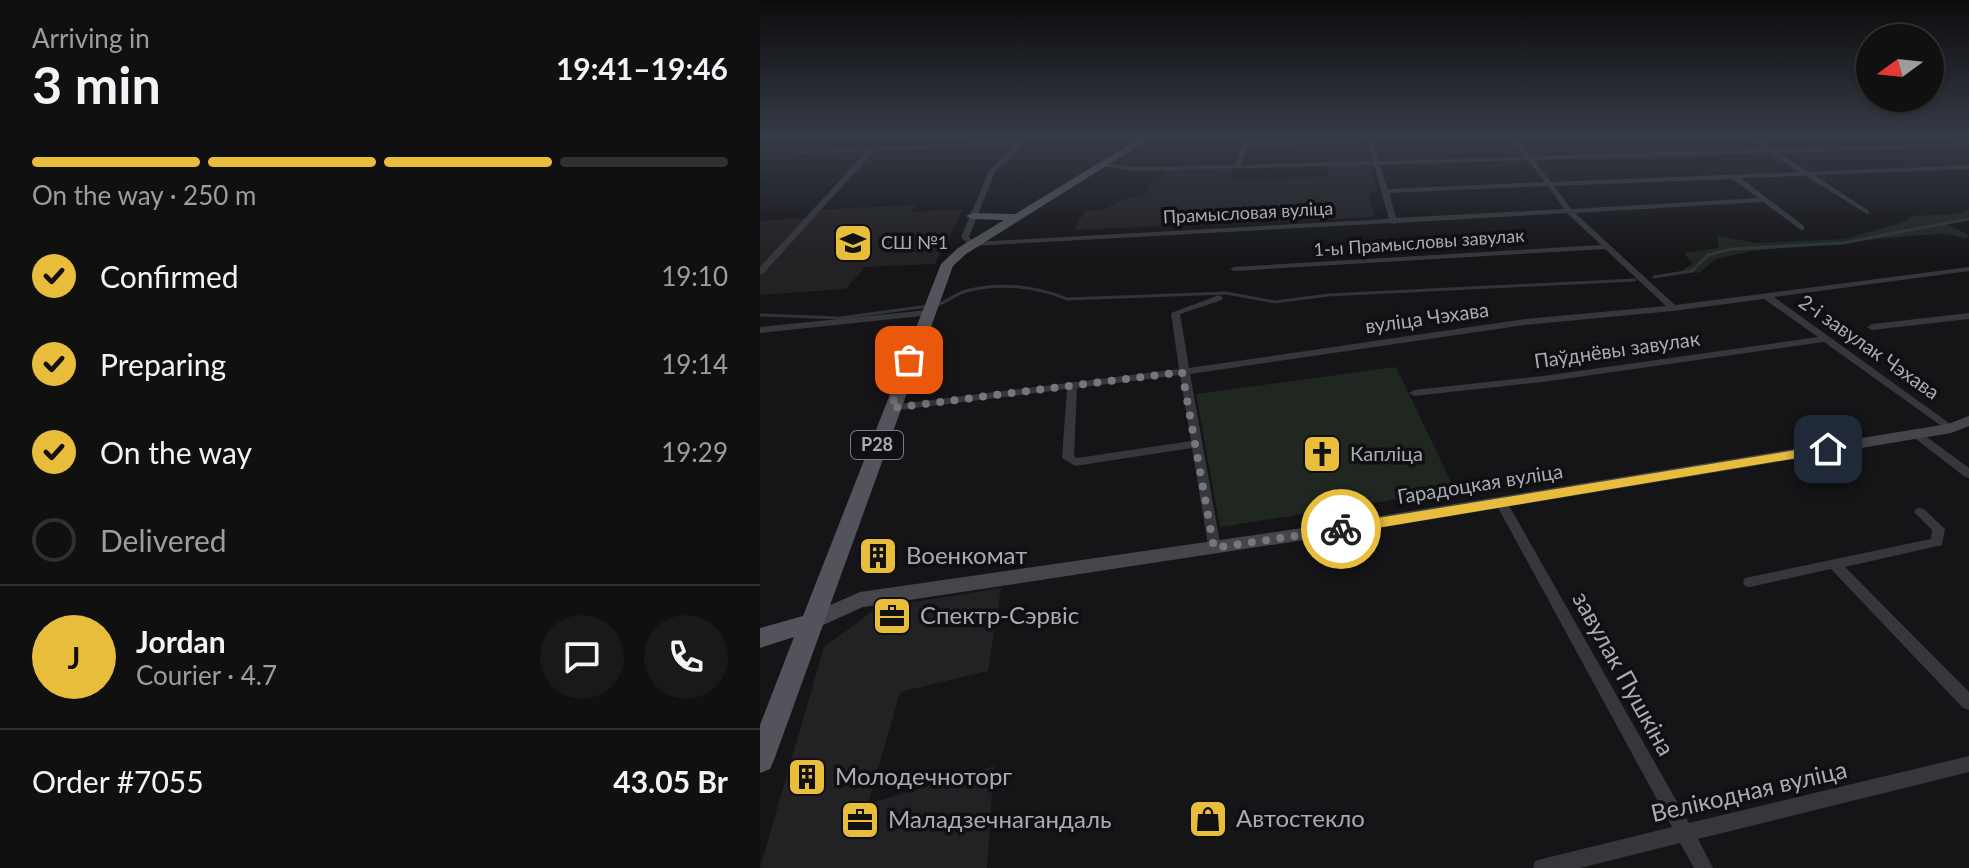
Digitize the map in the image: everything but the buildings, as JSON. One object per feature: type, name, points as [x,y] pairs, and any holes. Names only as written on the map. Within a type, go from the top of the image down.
[{"type":"main road","name":"Р28","points":[[810,623],[947,264],[973,244],[1082,177]]},
{"type":"main road","points":[[972,216],[1017,217]]},
{"type":"main road","points":[[760,638],[810,623]]},
{"type":"main road","points":[[760,760],[810,623]]},
{"type":"street","points":[[760,272],[847,177]]},
{"type":"street","points":[[973,244],[965,237],[990,177]]},
{"type":"street","points":[[1380,177],[1394,222]]},
{"type":"street","points":[[1542,177],[1571,213],[1673,308]]},
{"type":"street","points":[[1385,191],[1723,177]]},
{"type":"street","points":[[1735,177],[1801,228]]},
{"type":"street","points":[[1809,177],[1867,212]]},
{"type":"street","name":"Прамысловая вуліца","points":[[973,244],[1764,200]]},
{"type":"street","name":"1-ы Прамысловы завулак","points":[[1234,269],[1605,247]]},
{"type":"street","name":"вуліца Чэхава","points":[[891,408],[1182,372],[1525,322],[1673,308],[1969,269]]},
{"type":"street","name":"2-і завулак Чэхава","points":[[1765,295],[1825,339],[1960,425]]},
{"type":"street","points":[[1214,548],[1182,372],[1175,313],[1219,298]]},
{"type":"street","points":[[760,330],[931,304]]},
{"type":"street","points":[[1872,327],[1969,316]]},
{"type":"street","name":"Паўднёвы завулак","points":[[1414,393],[1543,379],[1825,339]]},
{"type":"street","points":[[1072,385],[1068,458],[1075,462],[1195,444]]},
{"type":"street","name":"Гарадоцкая вуліца","points":[[810,623],[860,600],[1214,548],[1960,425]]},
{"type":"street","points":[[1916,434],[1969,474]]},
{"type":"street","name":"завулак Пушкіна","points":[[1501,502],[1704,868]]},
{"type":"street","points":[[1750,582],[1937,542],[1939,529],[1920,512]]},
{"type":"street","points":[[1836,566],[1969,703]]},
{"type":"street","name":"Велікодная вуліца","points":[[1542,868],[1969,764]]},
{"type":"shaded area","points":[[1161,177],[1231,177],[1231,181],[1373,177],[1377,192],[1369,193],[1374,217],[1074,230],[1085,211],[1104,210],[1123,199],[1145,195],[1150,183],[1159,182]]},
{"type":"shaded area","name":"СШ №1","points":[[916,205],[912,212],[963,209],[935,264],[865,267],[846,289],[760,295],[760,221],[805,218],[814,210]]},
{"type":"shaded area","points":[[1969,209],[1969,221],[1946,224],[1969,235],[1967,239],[1947,234],[1921,235],[1751,251],[1716,259],[1699,273],[1681,271],[1692,264],[1684,253],[1719,248],[1717,236],[1758,243],[1845,239],[1904,222],[1912,216],[1958,214]]},
{"type":"shaded area","points":[[1396,367],[1455,490],[1220,527],[1196,394]]},
{"type":"shaded area","points":[[1001,588],[988,671],[900,692],[868,804],[994,766],[987,868],[760,868],[824,647],[877,608]]},
{"type":"waterway","points":[[1952,222],[1969,219]]},
{"type":"waterway","points":[[1654,277],[1692,271],[1708,255],[1732,249],[1843,243],[1962,220]]},
{"type":"waterway","points":[[937,305],[966,291],[1004,286],[1030,288],[1067,299],[1226,293],[1275,302],[1328,295],[1635,280]]},
{"type":"waterway","points":[[760,315],[840,318],[928,306]]},
{"type":"way so far","points":[[909,360],[891,408],[1182,372],[1214,548],[1341,529]]},
{"type":"place","name":"СШ №1","points":[[853,243]]},
{"type":"place","name":"Капліца","points":[[1322,454]]},
{"type":"place","name":"Военкомат","points":[[878,556]]},
{"type":"place","name":"Спектр-Сэрвіс","points":[[892,616]]},
{"type":"place","name":"Молодечноторг","points":[[807,777]]},
{"type":"place","name":"Автостекло","points":[[1208,819]]},
{"type":"place","name":"Маладзечнагандаль","points":[[860,820]]},
{"type":"route","points":[[1341,529],[1828,449]]}]
